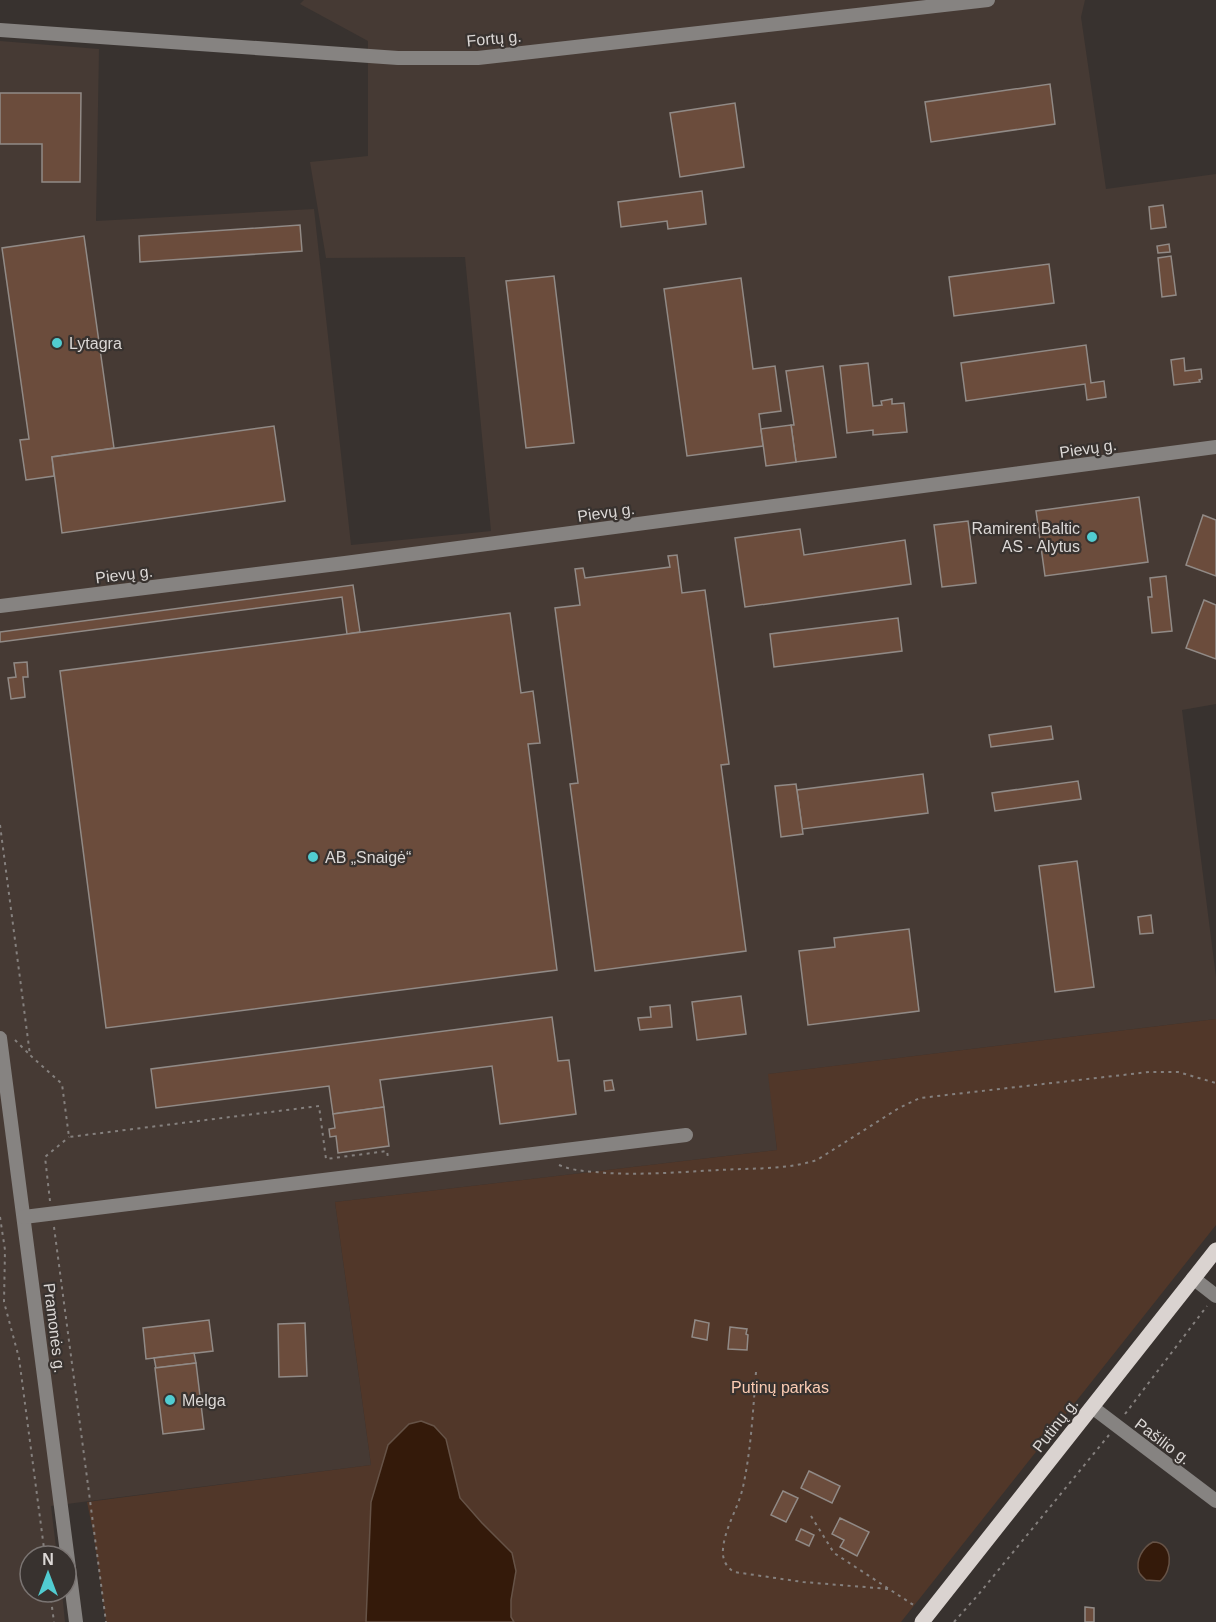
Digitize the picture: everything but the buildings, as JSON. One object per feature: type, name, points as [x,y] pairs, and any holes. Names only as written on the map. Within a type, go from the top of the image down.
[{"type":"main road","name":"Putinų g.","points":[[925,1618],[1216,1250]]},
{"type":"street","name":"Fortų g.","points":[[0,30],[398,58],[478,58],[988,0]]},
{"type":"street","name":"Pievų g.","points":[[0,606],[356,562],[1215,448]]},
{"type":"street","name":"Pramonės g.","points":[[0,1039],[76,1622]]},
{"type":"street","points":[[24,1217],[686,1135]]},
{"type":"street","points":[[1193,1278],[1216,1296]]},
{"type":"street","name":"Pašilio g.","points":[[1092,1407],[1216,1501]]},
{"type":"path","points":[[0,825],[30,1055]]},
{"type":"path","points":[[0,1039],[12,1038],[62,1084],[69,1137]]},
{"type":"path","points":[[544,1152],[549,1161],[568,1169],[610,1174],[656,1174],[777,1167],[817,1160],[899,1108],[920,1098],[1149,1072],[1178,1072],[1216,1083]]},
{"type":"path","points":[[106,1622],[45,1157],[69,1137],[319,1106],[326,1159],[387,1151],[390,1171]]},
{"type":"path","points":[[0,1217],[4,1250],[4,1302],[19,1358],[43,1544]]},
{"type":"path","points":[[954,1622],[1116,1426],[1216,1296]]},
{"type":"path","points":[[756,1372],[746,1470],[742,1491],[726,1530],[722,1551],[728,1568],[734,1572],[803,1582],[889,1589]]},
{"type":"path","points":[[811,1516],[834,1552],[889,1589],[925,1618]]},
{"type":"path","points":[[52,1604],[54,1622]]},
{"type":"shaded area","points":[[304,0],[1085,0],[1081,17],[1106,189],[1216,174],[1216,704],[1182,710],[1216,977],[1216,1019],[769,1074],[777,1150],[335,1202],[371,1465],[51,1506],[56,1544],[18,1544],[18,1604],[63,1604],[65,1622],[0,1622],[0,41],[99,49],[96,221],[314,209],[351,545],[491,531],[465,257],[326,258],[310,162],[368,156],[368,41],[300,4]]},
{"type":"shaded area","points":[[421,1421],[434,1426],[446,1439],[460,1498],[512,1553],[516,1571],[511,1600],[511,1617],[514,1622],[366,1622],[371,1502],[388,1445],[409,1424]]},
{"type":"shaded area","points":[[1153,1542],[1160,1543],[1168,1552],[1169,1564],[1160,1581],[1146,1580],[1138,1567],[1141,1554]]},
{"type":"green space","name":"Putinų parkas","points":[[1216,1019],[1216,1225],[901,1622],[106,1622],[87,1502],[371,1465],[335,1202],[777,1150],[768,1074]]},
{"type":"place","name":"Lytagra","points":[[57,343]]},
{"type":"place","name":"Ramirent Baltic AS - Alytus","points":[[1092,537]]},
{"type":"place","name":"AB „Snaigė“","points":[[313,857]]},
{"type":"place","name":"Melga","points":[[170,1400]]}]
